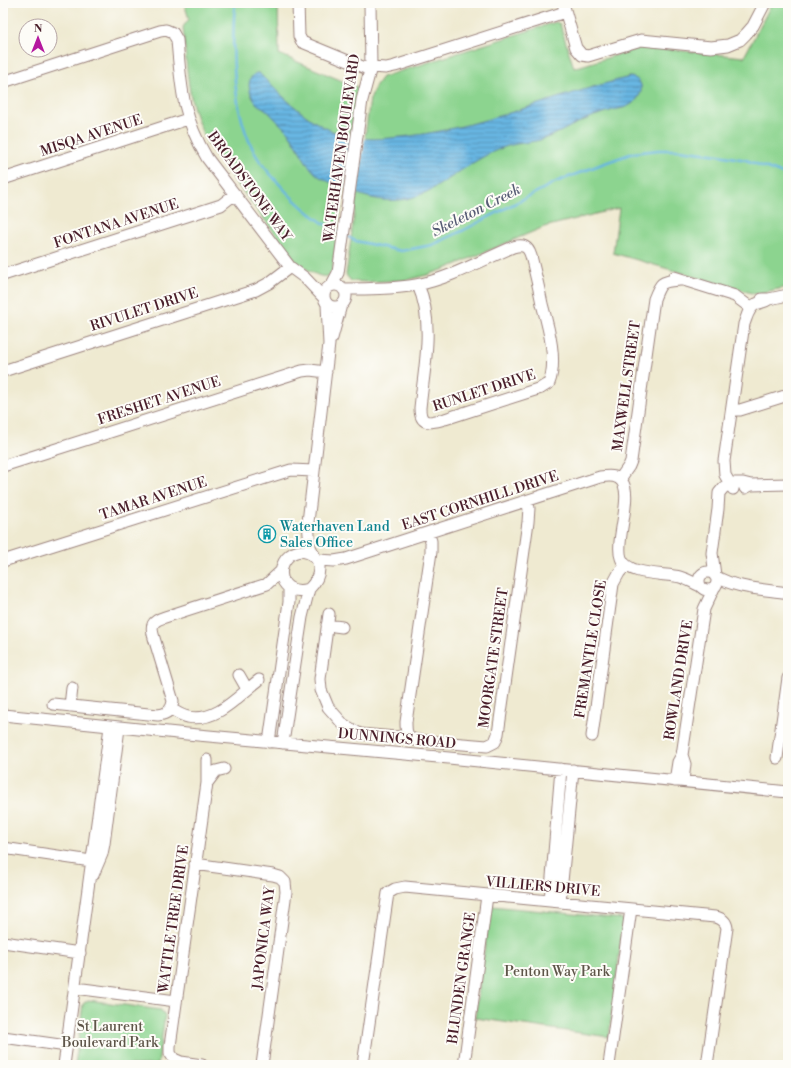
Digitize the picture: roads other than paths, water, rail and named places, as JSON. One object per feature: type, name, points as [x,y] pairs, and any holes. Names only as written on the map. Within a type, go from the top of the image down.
[{"type":"street","points":[[298,3],[299,36],[302,42],[371,69],[395,66],[564,7],[576,48],[582,55],[588,56],[641,40],[711,47],[728,46],[740,40],[750,30],[765,3]]},
{"type":"street","name":"WATERHAVEN BOULEVARD","points":[[336,287],[363,95],[371,69],[370,3]]},
{"type":"street","name":"BROADSTONE WAY","points":[[3,82],[160,31],[166,30],[173,32],[177,40],[181,89],[188,120],[198,144],[290,267],[305,278],[326,301]]},
{"type":"street","name":"MISQA AVENUE","points":[[3,179],[188,120]]},
{"type":"street","name":"FONTANA AVENUE","points":[[3,275],[221,205],[235,194]]},
{"type":"street","name":"BROADSTONE WAY","points":[[305,278],[336,287],[369,290],[418,285],[439,279],[513,247],[521,245],[525,246]]},
{"type":"street","name":"RUNLET DRIVE","points":[[418,285],[421,291],[426,317],[427,338],[420,408],[423,420],[432,422],[444,419],[541,388],[548,384],[551,377],[551,342],[549,328],[531,256],[528,248],[525,246]]},
{"type":"street","name":"RIVULET DRIVE","points":[[3,370],[256,290],[269,283],[290,267]]},
{"type":"street","name":"MAXWELL STREET","points":[[621,477],[629,466],[631,460],[654,299],[653,291],[656,283],[659,280],[671,276],[679,280],[735,296],[749,306]]},
{"type":"street","points":[[283,743],[302,617],[309,589],[318,576],[319,568],[310,546],[308,522],[329,344],[325,290],[336,287],[345,293],[329,344]]},
{"type":"street","name":"BROADSTONE WAY","points":[[343,303],[369,290]]},
{"type":"street","points":[[731,487],[725,475],[724,461],[744,324],[743,313],[749,306],[750,302],[788,295]]},
{"type":"street","points":[[326,301],[334,307],[343,303]]},
{"type":"street","name":"FRESHET AVENUE","points":[[3,466],[302,371],[310,370],[326,372]]},
{"type":"street","points":[[732,410],[740,410],[788,396]]},
{"type":"street","name":"TAMAR AVENUE","points":[[3,561],[291,470],[314,471]]},
{"type":"street","name":"EAST CORNHILL DRIVE","points":[[316,558],[334,561],[346,559],[600,477],[607,472],[616,472],[621,477]]},
{"type":"street","points":[[621,477],[627,480],[630,487],[625,504],[620,542],[616,549],[615,556],[617,562],[631,572],[643,572],[700,581],[707,590],[736,585]]},
{"type":"street","points":[[700,581],[712,553],[718,509],[731,487],[788,484]]},
{"type":"street","name":"MOORGATE STREET","points":[[408,735],[415,740],[482,746],[492,744],[497,739],[528,522],[529,508],[526,501]]},
{"type":"street","points":[[54,704],[158,715],[171,709],[173,703],[172,697],[154,638],[152,626],[155,621],[267,584],[281,571],[288,557],[301,545],[308,530]]},
{"type":"street","points":[[342,627],[328,620],[320,679],[321,690],[328,707],[343,724],[360,734],[396,737],[408,735],[406,722],[431,552],[431,541],[428,533]]},
{"type":"street","points":[[295,552],[307,552],[316,558]]},
{"type":"street","points":[[712,553],[717,581],[714,588]]},
{"type":"street","name":"EAST CORNHILL DRIVE","points":[[318,576],[346,559]]},
{"type":"street","name":"FREMANTLE CLOSE","points":[[592,736],[613,584],[624,567]]},
{"type":"street","points":[[268,742],[289,602],[287,587],[282,580],[281,571]]},
{"type":"street","points":[[700,581],[707,572],[710,572],[724,581],[736,585],[788,592]]},
{"type":"street","name":"ROWLAND DRIVE","points":[[679,781],[678,762],[682,755],[704,609],[700,581]]},
{"type":"street","points":[[267,584],[300,590],[309,589]]},
{"type":"street","name":"ROWLAND DRIVE","points":[[704,609],[714,588]]},
{"type":"street","points":[[239,675],[247,689]]},
{"type":"street","points":[[777,758],[788,678]]},
{"type":"street","points":[[171,709],[188,717],[207,718],[222,709],[259,680]]},
{"type":"street","points":[[70,706],[72,688]]},
{"type":"street","name":"DUNNINGS ROAD","points":[[3,715],[788,792]]},
{"type":"street","points":[[64,1065],[90,881],[95,861],[108,750],[114,727]]},
{"type":"street","name":"WATTLE TREE DRIVE","points":[[171,1062],[170,1050],[176,1001],[207,783],[207,760]]},
{"type":"street","points":[[207,783],[216,771],[224,769]]},
{"type":"street","points":[[555,902],[561,769]]},
{"type":"street","points":[[555,902],[573,770]]},
{"type":"street","points":[[3,848],[95,861]]},
{"type":"street","name":"JAPONICA WAY","points":[[195,864],[273,875],[280,877],[285,882],[286,892],[262,1065]]},
{"type":"street","name":"VILLIERS DRIVE","points":[[363,1065],[388,893],[395,889],[405,887],[715,917],[721,919],[726,924],[727,928],[707,1065]]},
{"type":"street","name":"BLUNDEN GRANGE","points":[[464,1065],[487,896]]},
{"type":"street","points":[[609,1065],[631,909]]},
{"type":"street","points":[[3,942],[80,953]]},
{"type":"street","points":[[75,988],[176,1001]]},
{"type":"street","points":[[3,1036],[67,1046]]},
{"type":"street","points":[[171,1062],[202,1065]]},
{"type":"water","points":[[259,73],[289,102],[312,120],[337,133],[365,139],[410,136],[466,125],[630,77],[639,81],[641,89],[638,98],[628,106],[593,116],[540,140],[502,148],[482,158],[432,189],[416,196],[398,200],[377,199],[353,192],[320,177],[315,173],[287,131],[264,108],[254,101],[250,93],[249,84],[252,76]]},
{"type":"waterway","name":"Skeleton Creek","points":[[235,3],[233,41],[235,81],[242,120],[248,138],[261,163],[287,193],[316,218],[340,233]]},
{"type":"waterway","name":"Skeleton Creek","points":[[346,236],[356,241],[401,251],[432,245],[556,182],[633,153],[658,150],[679,150],[719,155],[746,160],[788,176]]},
{"type":"place","name":"Waterhaven Land Sales Office","points":[[267,534]]},
{"type":"park label","name":"Penton Way Park","points":[[557,971]]},
{"type":"park label","name":"St Laurent Boulevard Park","points":[[110,1034]]}]
